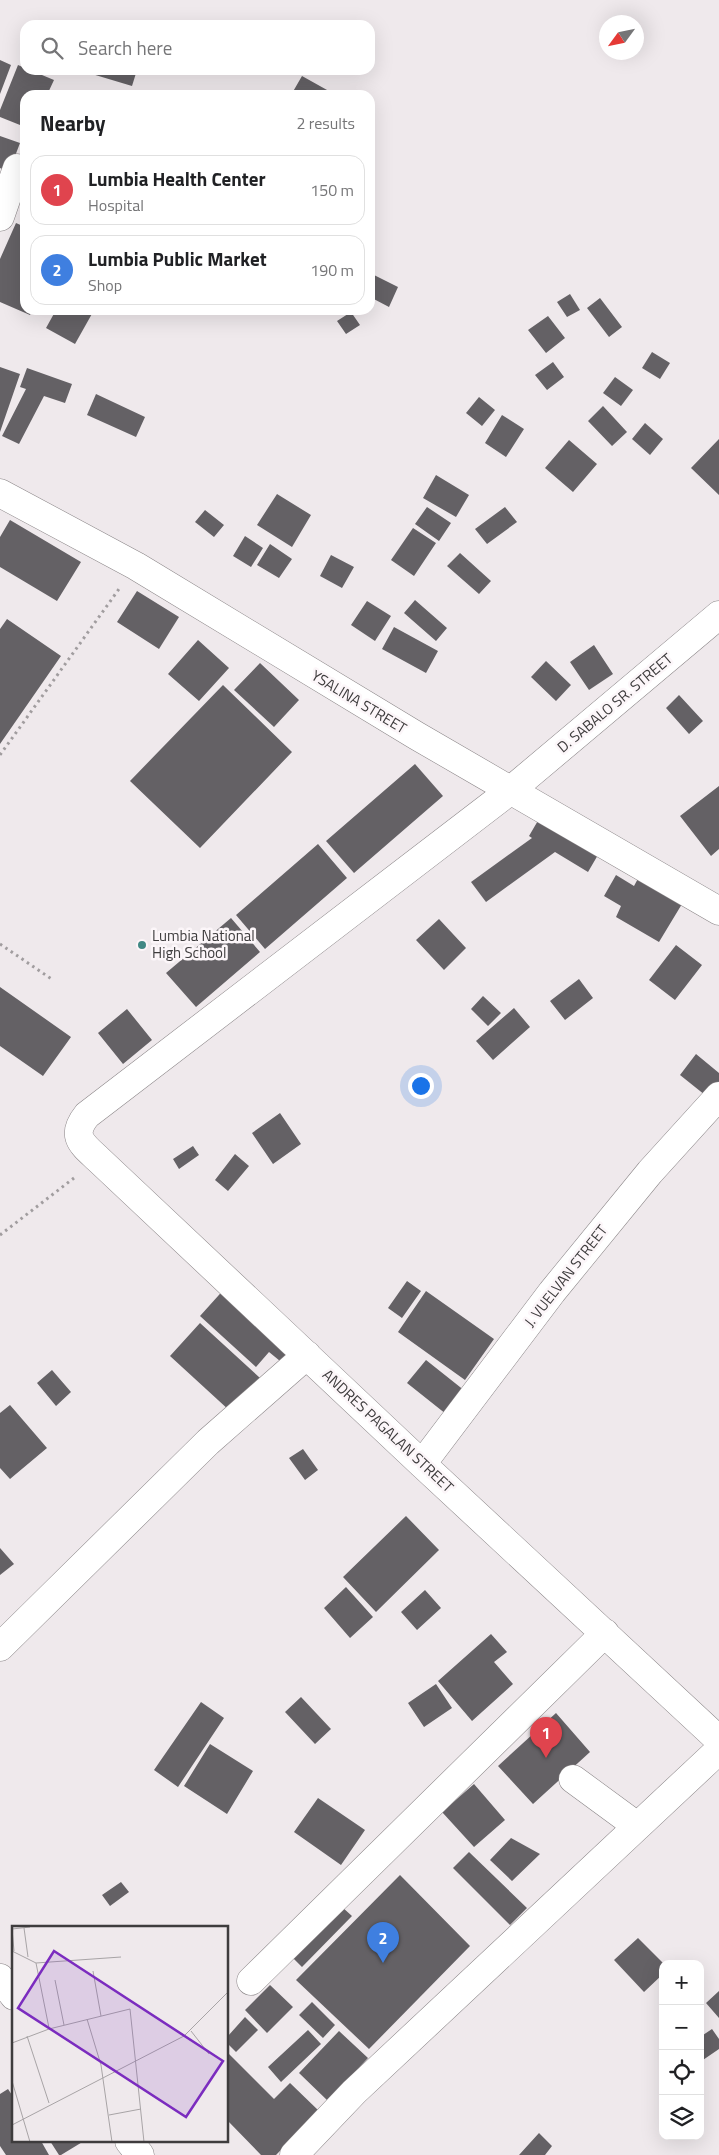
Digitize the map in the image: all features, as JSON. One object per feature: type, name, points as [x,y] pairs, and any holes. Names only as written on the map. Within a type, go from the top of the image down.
[{"type":"street","points":[[0,217],[17,168]]},
{"type":"street","name":"YSALINA STREET","points":[[0,493],[136,566],[332,686],[719,911]]},
{"type":"street","name":"D. SABALO SR. STREET","points":[[87,1115],[511,790],[719,615]]},
{"type":"street","name":"J. VUELVAN STREET","points":[[422,1464],[552,1292],[650,1172],[719,1096]]},
{"type":"street","name":"ANDRES PAGALAN STREET","points":[[87,1115],[79,1125],[80,1141],[98,1159],[719,1740]]},
{"type":"street","points":[[0,1647],[208,1442],[307,1355]]},
{"type":"street","points":[[251,1981],[605,1633]]},
{"type":"street","points":[[294,2155],[354,2092],[719,1750]]},
{"type":"street","points":[[573,1779],[638,1826]]},
{"type":"street","points":[[0,1978],[12,1993]]},
{"type":"street","points":[[130,2142],[140,2155]]},
{"type":"path","points":[[0,756],[136,566]]},
{"type":"path","points":[[0,944],[53,980]]},
{"type":"path","points":[[0,1235],[98,1159]]},
{"type":"building","points":[[0,60],[11,65],[0,94]]},
{"type":"building","points":[[18,65],[20,66],[20,75],[42,75],[54,80],[49,90],[20,90],[20,125],[0,117],[0,110]]},
{"type":"building","points":[[95,75],[135,75],[132,86]]},
{"type":"building","points":[[302,76],[327,90],[294,90]]},
{"type":"building","points":[[0,136],[20,143],[9,172],[0,168]]},
{"type":"building","points":[[16,223],[20,225],[20,311],[0,302],[0,259]]},
{"type":"building","points":[[375,276],[398,287],[389,307],[375,300]]},
{"type":"building","points":[[570,294],[580,310],[567,317],[557,302]]},
{"type":"building","points":[[600,298],[622,327],[609,337],[587,308]]},
{"type":"building","points":[[53,315],[91,315],[75,344],[46,328]]},
{"type":"building","points":[[346,315],[353,315],[360,325],[346,334],[337,321]]},
{"type":"building","points":[[548,316],[565,338],[546,353],[528,330]]},
{"type":"building","points":[[652,352],[670,363],[660,379],[642,368]]},
{"type":"building","points":[[553,362],[564,377],[547,390],[535,375]]},
{"type":"building","points":[[0,367],[20,374],[0,432]]},
{"type":"building","points":[[27,368],[72,384],[65,403],[44,396],[19,444],[2,436],[26,389],[20,387]]},
{"type":"building","points":[[615,377],[633,390],[621,406],[603,393]]},
{"type":"building","points":[[96,394],[145,417],[136,437],[87,415]]},
{"type":"building","points":[[479,397],[495,410],[482,426],[466,413]]},
{"type":"building","points":[[603,406],[627,432],[612,446],[588,421]]},
{"type":"building","points":[[502,415],[524,429],[506,457],[485,443]]},
{"type":"building","points":[[645,423],[663,439],[650,455],[632,439]]},
{"type":"building","points":[[719,439],[719,495],[691,468]]},
{"type":"building","points":[[569,440],[597,464],[573,492],[545,468]]},
{"type":"building","points":[[436,475],[469,495],[456,517],[423,498]]},
{"type":"building","points":[[277,494],[311,515],[292,547],[257,525]]},
{"type":"building","points":[[427,507],[451,523],[439,541],[415,524]]},
{"type":"building","points":[[505,507],[517,522],[487,544],[475,529]]},
{"type":"building","points":[[205,510],[224,525],[214,537],[195,522]]},
{"type":"building","points":[[10,520],[81,562],[57,601],[0,567],[0,537]]},
{"type":"building","points":[[413,528],[436,543],[414,576],[391,560]]},
{"type":"building","points":[[245,536],[263,548],[251,567],[233,556]]},
{"type":"building","points":[[270,544],[292,559],[279,578],[257,565]]},
{"type":"building","points":[[460,553],[491,581],[479,594],[447,566]]},
{"type":"building","points":[[331,555],[354,567],[342,588],[320,576]]},
{"type":"building","points":[[137,591],[179,617],[159,649],[117,622]]},
{"type":"building","points":[[415,600],[447,628],[436,641],[404,613]]},
{"type":"building","points":[[367,601],[391,616],[375,641],[351,625]]},
{"type":"building","points":[[7,619],[61,656],[0,744],[0,629]]},
{"type":"building","points":[[394,627],[438,651],[426,673],[382,649]]},
{"type":"building","points":[[198,640],[229,668],[199,701],[168,674]]},
{"type":"building","points":[[594,645],[613,674],[589,690],[570,662]]},
{"type":"building","points":[[546,661],[571,685],[556,701],[531,677]]},
{"type":"building","points":[[260,663],[299,700],[274,727],[234,690]]},
{"type":"building","points":[[223,685],[292,752],[200,848],[130,781]]},
{"type":"building","points":[[679,695],[703,721],[689,734],[666,708]]},
{"type":"building","points":[[415,764],[443,796],[354,873],[326,841]]},
{"type":"building","points":[[719,786],[719,849],[711,856],[680,816]]},
{"type":"building","points":[[543,812],[602,848],[588,872],[555,852],[486,902],[471,882],[532,838],[529,836]]},
{"type":"building","points":[[318,844],[347,878],[265,949],[236,915]]},
{"type":"building","points":[[641,873],[685,899],[659,942],[616,917],[621,906],[604,896],[616,875],[634,886]]},
{"type":"building","points":[[231,918],[260,952],[196,1007],[166,973]]},
{"type":"building","points":[[439,919],[466,948],[444,970],[416,940]]},
{"type":"building","points":[[676,945],[702,965],[675,1000],[649,980]]},
{"type":"building","points":[[579,979],[593,998],[565,1020],[550,1001]]},
{"type":"building","points":[[0,987],[71,1037],[43,1076],[0,1046]]},
{"type":"building","points":[[483,996],[501,1013],[488,1026],[471,1009]]},
{"type":"building","points":[[514,1008],[530,1027],[493,1060],[476,1041]]},
{"type":"building","points":[[127,1009],[152,1040],[123,1064],[98,1033]]},
{"type":"building","points":[[696,1054],[719,1073],[719,1088],[710,1099],[680,1075]]},
{"type":"building","points":[[280,1113],[301,1144],[273,1164],[252,1133]]},
{"type":"building","points":[[193,1146],[199,1155],[179,1169],[173,1159]]},
{"type":"building","points":[[235,1154],[249,1166],[228,1191],[215,1180]]},
{"type":"building","points":[[407,1281],[421,1291],[402,1318],[388,1308]]},
{"type":"building","points":[[227,1286],[294,1346],[280,1361],[269,1352],[256,1367],[200,1316]]},
{"type":"building","points":[[426,1291],[494,1339],[465,1380],[398,1332]]},
{"type":"building","points":[[200,1323],[260,1378],[230,1411],[170,1356]]},
{"type":"building","points":[[426,1360],[465,1391],[446,1414],[407,1383]]},
{"type":"building","points":[[52,1370],[71,1392],[56,1406],[37,1383]]},
{"type":"building","points":[[10,1405],[47,1448],[10,1479],[0,1468],[0,1413]]},
{"type":"building","points":[[303,1449],[318,1470],[305,1480],[289,1458]]},
{"type":"building","points":[[406,1516],[439,1550],[376,1612],[343,1577]]},
{"type":"building","points":[[0,1548],[14,1564],[0,1575]]},
{"type":"building","points":[[346,1587],[373,1617],[350,1638],[324,1608]]},
{"type":"building","points":[[425,1590],[441,1608],[417,1630],[401,1612]]},
{"type":"building","points":[[491,1634],[507,1652],[494,1662],[513,1684],[472,1721],[438,1681]]},
{"type":"building","points":[[436,1684],[452,1708],[424,1727],[408,1703]]},
{"type":"building","points":[[301,1697],[331,1729],[315,1744],[285,1712]]},
{"type":"building","points":[[201,1702],[224,1718],[178,1787],[154,1770]]},
{"type":"building","points":[[556,1713],[590,1752],[533,1804],[498,1766]]},
{"type":"building","points":[[210,1744],[253,1771],[227,1814],[184,1786]]},
{"type":"building","points":[[474,1784],[505,1820],[474,1847],[442,1812]]},
{"type":"building","points":[[318,1798],[365,1830],[341,1865],[294,1832]]},
{"type":"building","points":[[511,1838],[540,1854],[512,1881],[490,1860]]},
{"type":"building","points":[[469,1852],[527,1908],[510,1925],[453,1868]]},
{"type":"building","points":[[400,1875],[470,1946],[369,2049],[296,1980]]},
{"type":"building","points":[[121,1882],[129,1892],[110,1906],[102,1895]]},
{"type":"building","points":[[342,1907],[352,1916],[302,1967],[292,1957]]},
{"type":"building","points":[[638,1938],[660,1960],[659,1978],[644,1992],[614,1960]]},
{"type":"building","points":[[270,1985],[293,2007],[267,2033],[245,2010]]},
{"type":"building","points":[[719,1991],[719,2018],[706,2003]]},
{"type":"building","points":[[312,2002],[335,2025],[323,2038],[299,2015]]},
{"type":"building","points":[[245,2017],[258,2030],[236,2052],[229,2045],[229,2035]]},
{"type":"building","points":[[712,2029],[719,2039],[719,2049],[704,2059],[704,2050],[704,2034]]},
{"type":"building","points":[[308,2030],[321,2044],[281,2082],[268,2067]]},
{"type":"building","points":[[339,2031],[368,2058],[328,2101],[299,2073]]},
{"type":"building","points":[[229,2054],[274,2099],[290,2083],[319,2111],[276,2155],[261,2155],[229,2122]]},
{"type":"building","points":[[8,2089],[12,2095],[12,2142],[42,2142],[49,2155],[6,2155],[0,2146],[0,2094]]},
{"type":"building","points":[[539,2133],[552,2146],[545,2155],[519,2155]]},
{"type":"building","points":[[51,2142],[82,2142],[61,2155],[59,2155]]},
{"type":"place","name":"Lumbia National High School","points":[[142,945]]},
{"type":"place","name":"Lumbia Health Center","points":[[546,1758]]},
{"type":"place","name":"Lumbia Public Market","points":[[383,1963]]}]
